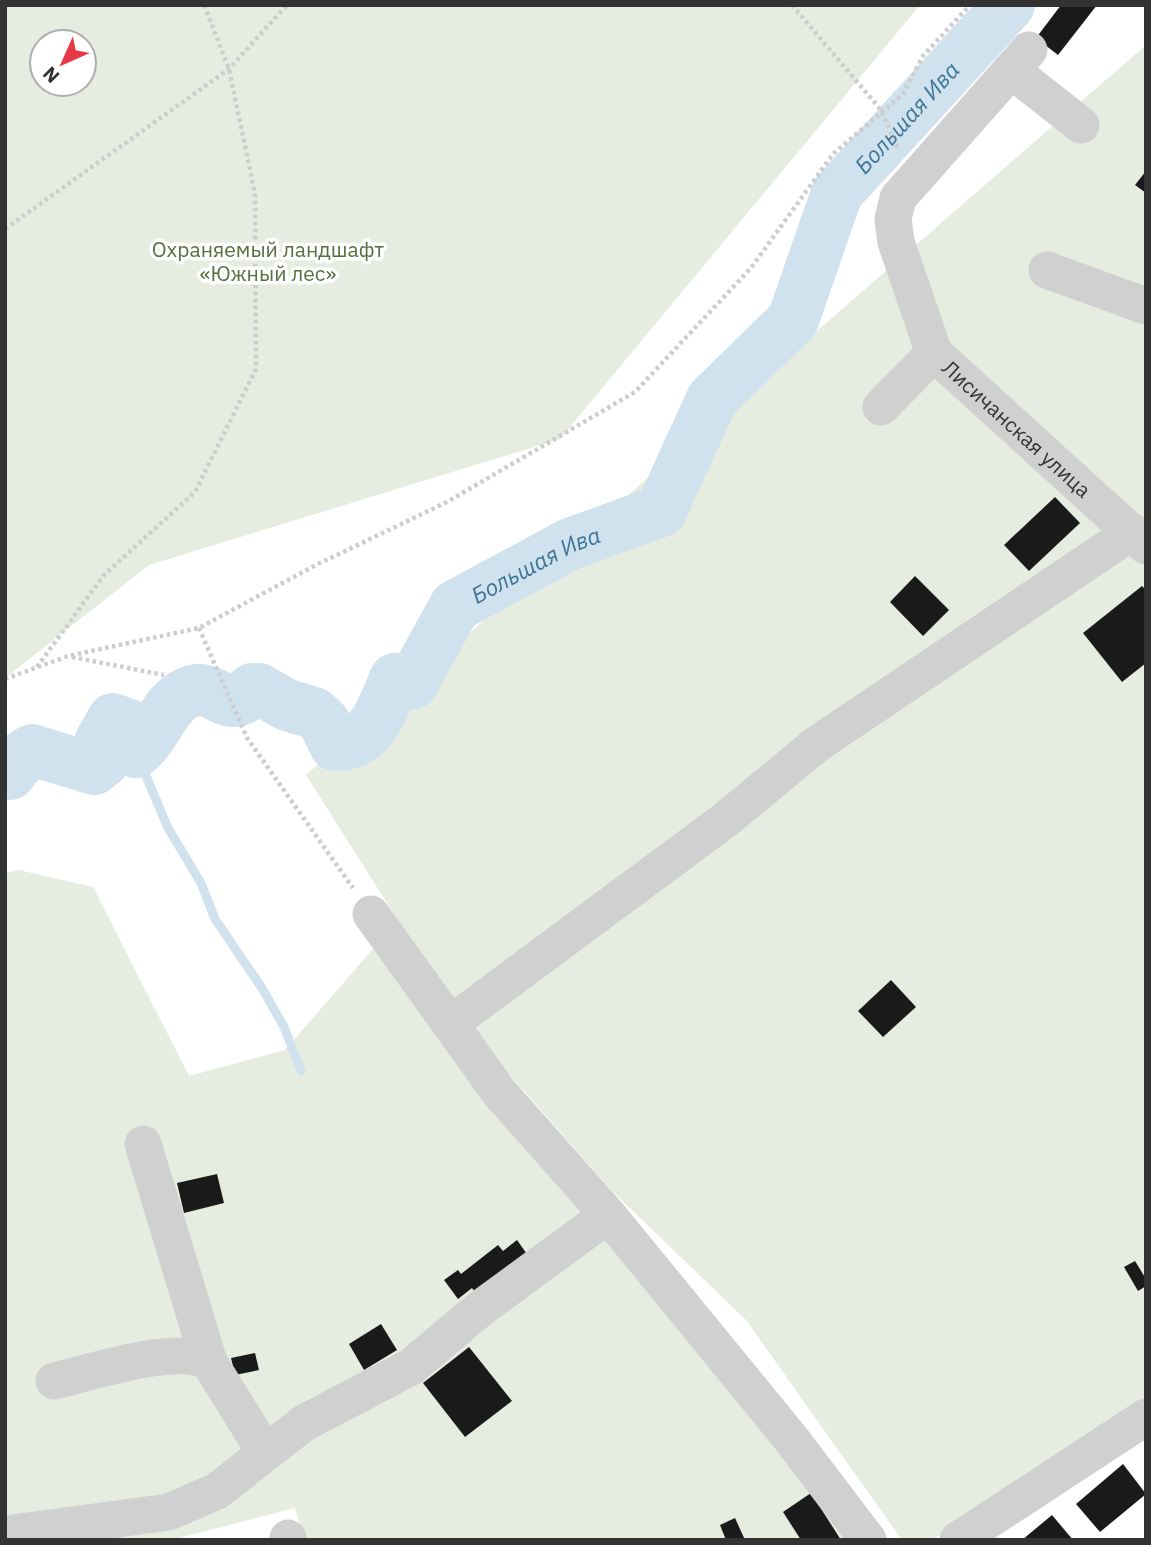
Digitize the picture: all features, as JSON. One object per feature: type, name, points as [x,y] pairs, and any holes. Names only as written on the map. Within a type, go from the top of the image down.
[{"type":"street","name":"Лисичанская улица","points":[[1081,125],[1020,60],[898,198],[893,219],[896,242],[934,354],[1139,539]]},
{"type":"street","points":[[1047,270],[1146,306]]},
{"type":"street","points":[[881,407],[934,354]]},
{"type":"street","points":[[450,1024],[725,820],[817,744],[1139,539]]},
{"type":"street","points":[[371,914],[513,1111],[608,1215],[792,1440],[868,1540]]},
{"type":"street","points":[[143,1144],[209,1362],[265,1452]]},
{"type":"street","points":[[5,1534],[169,1512],[225,1486],[304,1423],[411,1367],[481,1308],[608,1215]]},
{"type":"street","points":[[54,1381],[162,1358],[199,1357],[209,1362]]},
{"type":"street","points":[[958,1540],[1146,1417]]},
{"type":"path","points":[[37,667],[104,575],[195,492],[256,369],[255,194],[229,69],[205,5]]},
{"type":"path","points":[[5,229],[229,69],[287,5]]},
{"type":"path","points":[[792,5],[881,110]]},
{"type":"path","points":[[5,679],[68,656],[199,628],[316,565],[447,502],[635,392],[751,268],[833,154],[881,110],[903,94],[923,56],[970,5]]},
{"type":"path","points":[[199,628],[247,738],[371,914]]},
{"type":"path","points":[[68,656],[164,675]]},
{"type":"green space","name":"Охраняемый ландшафт «Южный лес»","points":[[5,5],[920,5],[560,439],[149,565],[5,678]]},
{"type":"green space","points":[[1146,45],[1146,1402],[932,1540],[902,1540],[746,1320],[612,1191],[459,1017],[306,775]]},
{"type":"green space","points":[[19,870],[93,887],[189,1076],[285,1050],[379,942],[849,1540],[304,1540],[295,1508],[171,1540],[5,1540],[5,873]]},
{"type":"building","points":[[1061,5],[1097,5],[1058,55],[1036,38]]},
{"type":"building","points":[[1146,171],[1146,193],[1135,185]]},
{"type":"building","points":[[1055,497],[1080,523],[1029,571],[1004,545]]},
{"type":"building","points":[[915,576],[949,610],[923,636],[890,602]]},
{"type":"building","points":[[1142,586],[1146,590],[1146,663],[1122,682],[1083,633]]},
{"type":"building","points":[[891,980],[916,1007],[883,1037],[858,1011]]},
{"type":"building","points":[[217,1174],[224,1203],[184,1213],[177,1183]]},
{"type":"building","points":[[517,1240],[529,1257],[475,1292],[472,1288],[458,1299],[444,1280],[458,1270],[461,1274],[498,1245],[503,1251]]},
{"type":"building","points":[[1135,1261],[1146,1279],[1146,1286],[1138,1291],[1124,1267]]},
{"type":"building","points":[[381,1324],[397,1350],[364,1370],[349,1344]]},
{"type":"building","points":[[469,1347],[512,1401],[465,1437],[423,1383]]},
{"type":"building","points":[[255,1353],[259,1370],[235,1375],[231,1358]]},
{"type":"building","points":[[1123,1464],[1146,1494],[1100,1532],[1076,1504]]},
{"type":"building","points":[[811,1493],[841,1540],[801,1540],[783,1512]]},
{"type":"building","points":[[1052,1515],[1073,1540],[1022,1540]]},
{"type":"building","points":[[735,1518],[745,1540],[726,1540],[720,1525]]},
{"type":"waterway","name":"Большая Ива","points":[[5,770],[10,774],[25,754],[32,750],[94,769],[104,761],[100,742],[113,719],[129,725],[122,741],[136,752],[172,704],[195,690],[203,690],[233,701],[242,699],[252,689],[259,689],[287,705],[314,713],[324,722],[335,745],[348,744],[367,732],[374,723],[395,679],[412,684],[455,606],[570,544],[661,511],[712,399],[793,320],[837,193],[1009,5]]},
{"type":"waterway","points":[[136,752],[168,828],[201,883],[215,919],[262,988],[284,1027],[301,1071]]}]
